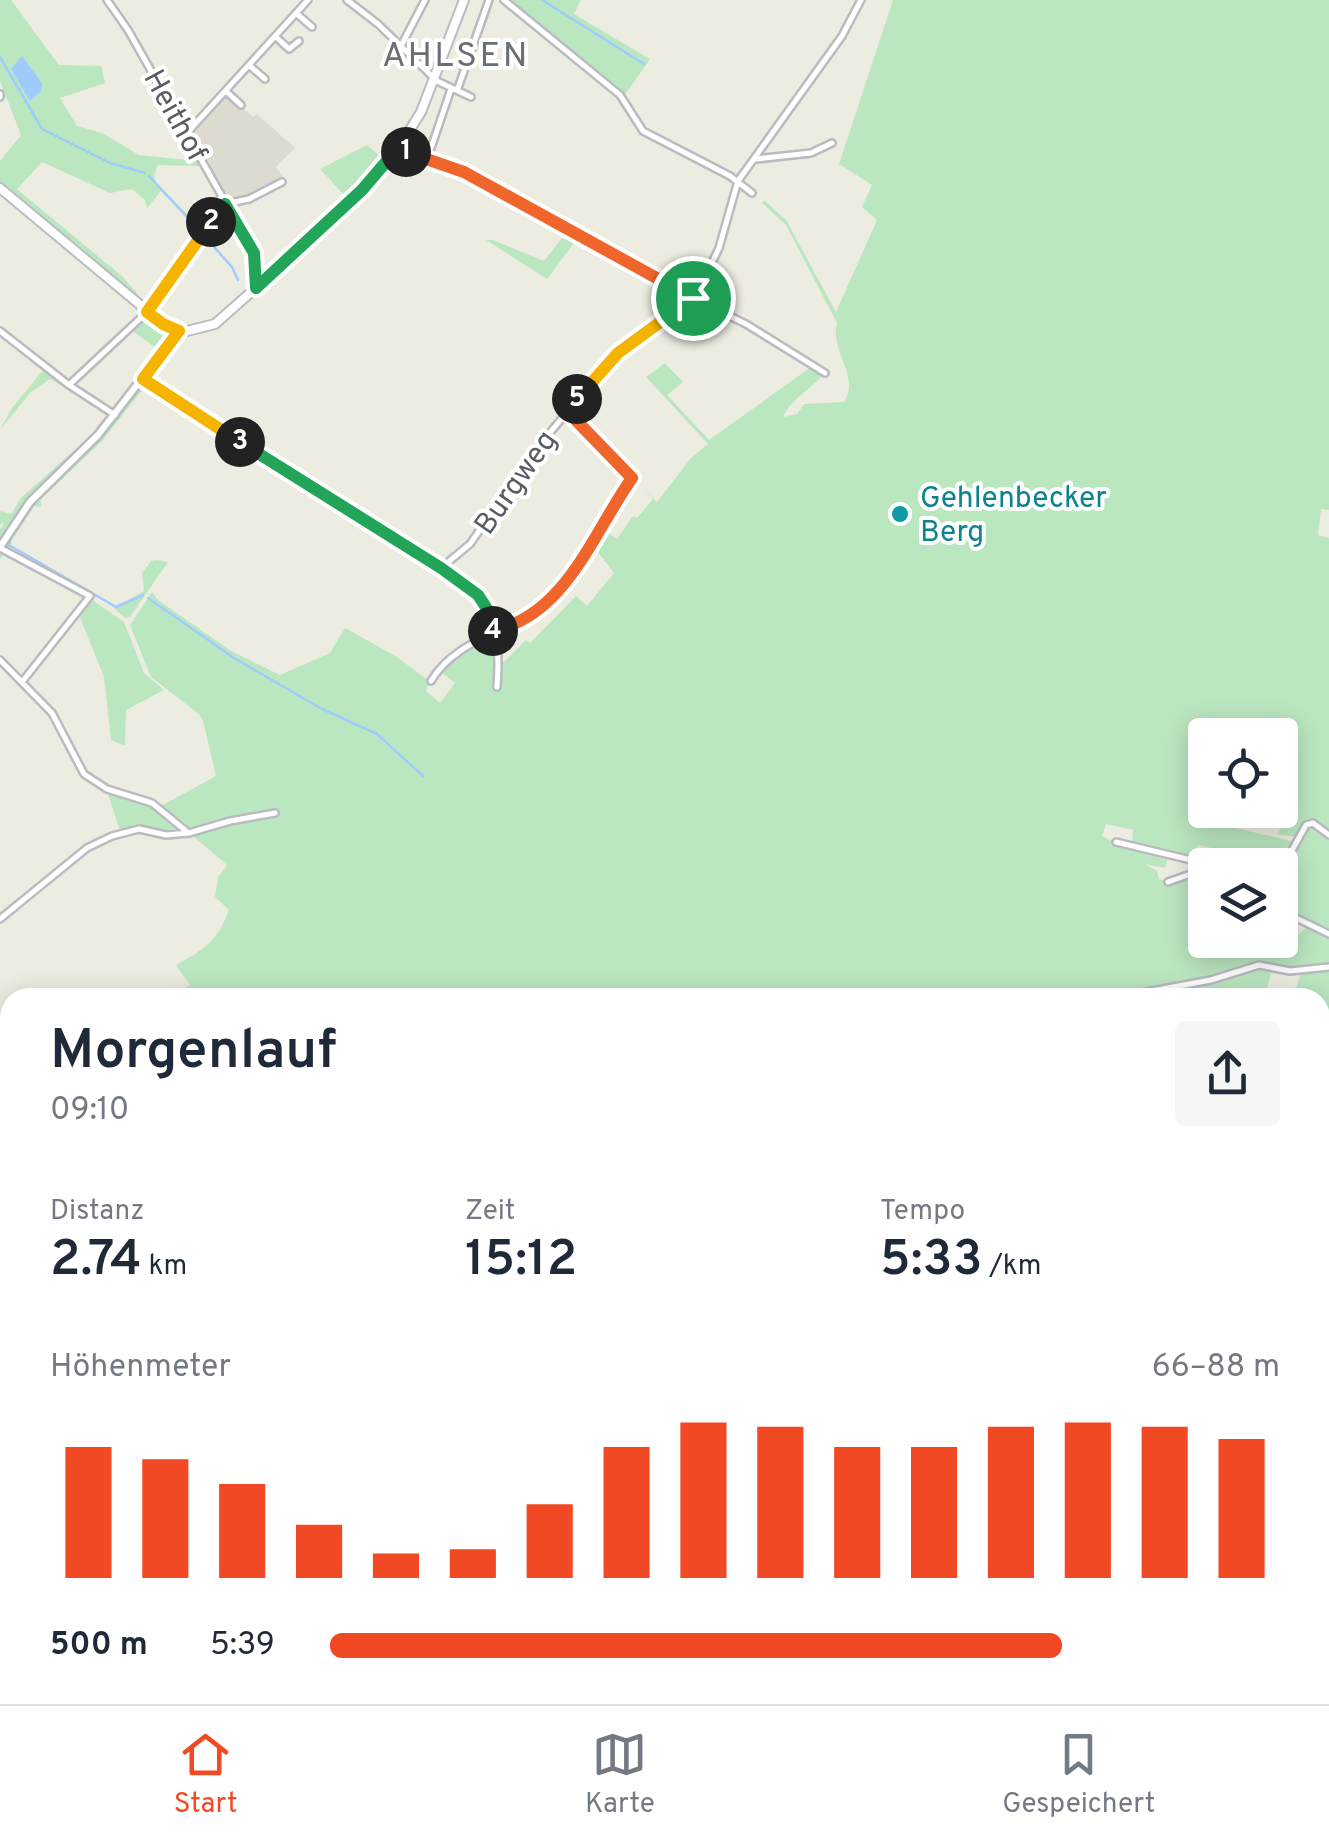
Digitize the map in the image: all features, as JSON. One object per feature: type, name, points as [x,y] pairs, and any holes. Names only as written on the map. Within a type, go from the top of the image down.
[{"type":"main road","points":[[0,188],[163,324],[179,331],[210,327],[362,190],[398,148],[421,112],[464,0]]},
{"type":"street","name":"Heithof","points":[[107,0],[128,30],[254,253],[256,288]]},
{"type":"street","points":[[186,134],[308,0]]},
{"type":"street","points":[[347,0],[358,3],[434,78],[471,97]]},
{"type":"street","points":[[400,46],[425,0]]},
{"type":"street","points":[[427,160],[490,0]]},
{"type":"street","points":[[504,0],[620,95],[644,132],[738,181],[752,193]]},
{"type":"street","name":"Burgweg","points":[[441,568],[470,544],[537,448],[612,358],[693,298],[719,248],[738,181],[842,36],[861,0]]},
{"type":"street","points":[[296,13],[312,28]]},
{"type":"street","points":[[276,37],[290,49],[298,41]]},
{"type":"street","points":[[250,66],[265,79]]},
{"type":"street","points":[[227,92],[241,104]]},
{"type":"street","points":[[756,160],[810,153],[832,143]]},
{"type":"street","points":[[398,148],[464,172],[746,324],[825,373]]},
{"type":"street","points":[[69,384],[147,312],[225,204],[249,199],[282,182]]},
{"type":"street","points":[[0,331],[115,415]]},
{"type":"street","points":[[22,682],[90,596],[0,547],[30,502],[115,415],[179,331]]},
{"type":"street","points":[[143,379],[441,568],[486,604],[498,671],[496,687]]},
{"type":"street","points":[[432,682],[442,666],[471,643],[548,602],[592,546],[632,478],[567,411]]},
{"type":"street","points":[[0,660],[52,713],[84,774],[107,789],[152,803],[189,833]]},
{"type":"street","points":[[0,919],[96,843],[140,830],[189,833],[275,814]]},
{"type":"street","points":[[1292,848],[1310,823],[1329,835]]},
{"type":"street","points":[[1116,842],[1188,859]]},
{"type":"street","points":[[1168,882],[1188,875]]},
{"type":"street","points":[[1298,919],[1329,934]]},
{"type":"street","points":[[1168,988],[1259,966],[1290,970],[1329,967]]},
{"type":"shaded area","points":[[226,93],[295,148],[276,167],[287,183],[250,201],[228,204],[189,133]]},
{"type":"green space","points":[[0,0],[11,0],[59,65],[101,66],[105,83],[60,98],[77,126],[102,133],[139,155],[197,161],[109,0],[188,128],[304,0],[309,0],[189,133],[228,204],[163,288],[201,232],[161,191],[147,208],[145,200],[132,189],[110,193],[42,162],[17,189],[123,277],[148,306],[141,313],[0,192],[0,161],[21,135],[0,81]],"holes":[[[158,165],[200,166],[221,203],[203,230],[156,183],[154,175]]]},
{"type":"green space","points":[[506,0],[581,0],[574,14],[650,59],[624,96]]},
{"type":"green space","points":[[893,0],[1329,0],[1329,510],[1321,509],[1318,535],[1329,538],[1329,832],[1310,818],[1295,837],[1277,834],[1281,828],[1298,828],[1298,718],[1188,718],[1188,828],[1235,828],[1292,841],[1289,848],[1198,845],[1188,848],[1188,858],[1132,844],[1133,830],[1106,824],[1102,836],[1169,855],[1165,868],[1145,864],[1157,871],[1159,879],[1175,886],[1177,880],[1188,876],[1188,958],[1298,958],[1298,935],[1308,926],[1329,936],[1329,966],[1269,966],[1272,969],[1267,988],[184,988],[190,985],[176,965],[209,944],[229,910],[215,897],[218,877],[227,865],[159,807],[216,776],[200,715],[151,677],[130,625],[152,592],[231,651],[280,675],[330,653],[345,628],[397,657],[429,681],[426,691],[440,703],[455,683],[440,671],[468,647],[491,635],[495,658],[504,662],[526,640],[530,643],[576,596],[587,606],[614,573],[594,547],[604,530],[617,539],[633,516],[637,518],[653,499],[643,487],[657,502],[691,458],[708,444],[646,377],[665,363],[683,382],[667,395],[709,440],[811,367],[824,374],[783,417],[797,414],[804,404],[844,402],[849,383],[837,343],[837,323],[786,225],[762,203],[764,200],[786,220],[836,312],[877,220],[862,207],[872,185],[839,164]]},
{"type":"green space","points":[[367,145],[384,160],[347,198],[320,169]]},
{"type":"green space","points":[[566,233],[577,239],[547,279],[486,240],[544,261]]},
{"type":"green space","points":[[147,318],[167,337],[159,350],[131,330]]},
{"type":"green space","points":[[0,328],[62,378],[71,380],[82,369],[85,372],[73,385],[114,411],[143,376],[150,380],[102,441],[40,500],[42,507],[34,506],[9,545],[11,550],[63,578],[7,550],[0,559],[0,511],[11,514],[21,498],[107,416],[90,401],[50,379],[30,393],[0,430],[12,408],[44,369],[0,333]]},
{"type":"green space","points":[[633,342],[612,357],[572,413],[634,478],[565,578],[630,478],[567,417],[538,450],[470,549],[449,564],[443,560],[468,543],[530,452],[616,352]]},
{"type":"green space","points":[[151,561],[168,562],[130,617],[125,618],[114,608],[144,591],[142,573]]},
{"type":"green space","points":[[562,582],[548,598],[532,612],[532,608]]},
{"type":"green space","points":[[91,599],[124,622],[144,673],[164,690],[126,710],[125,746],[111,740],[104,677],[79,615]]},
{"type":"green space","points":[[107,791],[147,802],[186,832],[120,831]]},
{"type":"green space","points":[[1310,825],[1329,838],[1329,932],[1298,917],[1296,848]]},
{"type":"green space","points":[[1329,969],[1329,988],[1296,988],[1301,972]]},
{"type":"water","points":[[22,56],[42,83],[41,91],[30,101],[11,69]]},
{"type":"waterway","points":[[542,0],[644,64]]},
{"type":"waterway","points":[[0,57],[42,129],[110,163],[145,173]]},
{"type":"waterway","points":[[149,176],[201,232]]},
{"type":"waterway","points":[[204,236],[232,267],[238,280]]},
{"type":"waterway","points":[[10,542],[9,545],[116,607],[143,595]]},
{"type":"waterway","points":[[148,598],[234,658],[322,709],[377,734],[423,776]]},
{"type":"place","name":"Gehlenbecker Berg","points":[[900,514]]},
{"type":"district","name":"AHLSEN","points":[[456,54]]},
{"type":"route","points":[[398,148],[464,172],[693,298],[612,358],[567,411],[632,478],[620,493],[599,536],[548,602],[493,632],[486,604],[441,568],[143,379],[179,331],[147,312],[225,204],[254,253],[256,288],[362,190],[398,148]]}]
